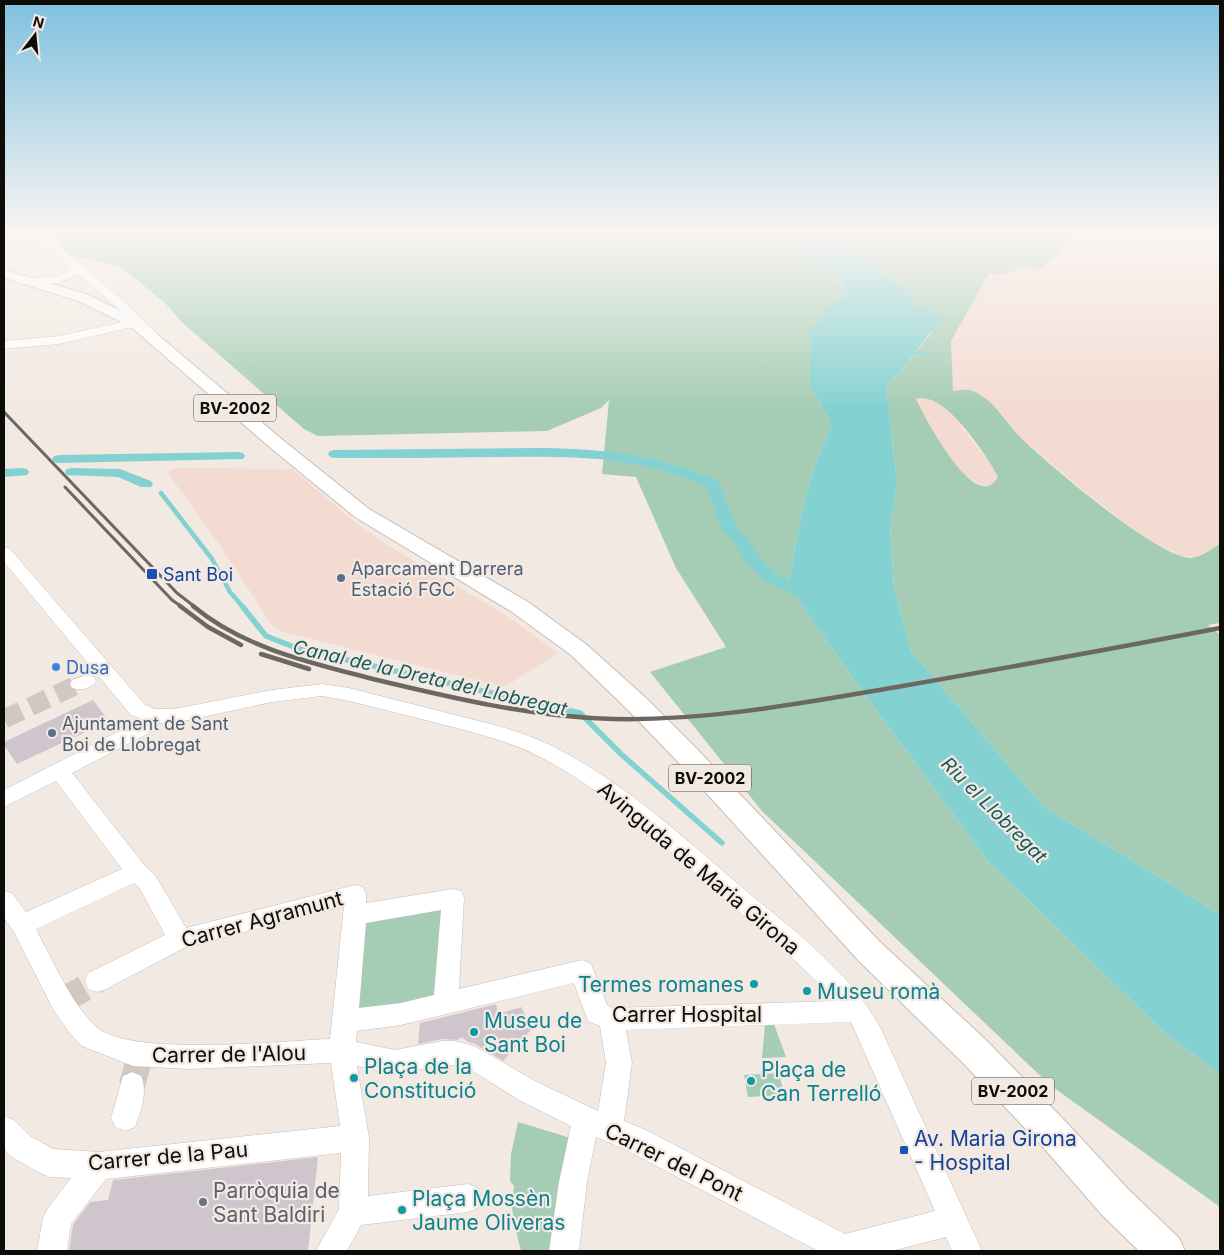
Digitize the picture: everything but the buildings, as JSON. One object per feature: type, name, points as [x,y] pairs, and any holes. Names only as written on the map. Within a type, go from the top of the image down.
[{"type":"main road","name":"BV-2002","points":[[71,294],[145,331],[278,445],[362,513],[520,607],[579,650],[608,676],[688,756],[868,951],[974,1051],[1054,1134],[1115,1202],[1166,1251]]},
{"type":"street","points":[[109,294],[126,308],[145,331]]},
{"type":"street","points":[[4,345],[145,331]]},
{"type":"street","points":[[4,552],[138,710],[153,716],[142,728],[4,799]]},
{"type":"street","name":"Avinguda de Maria Girona","points":[[153,716],[174,716],[280,694],[322,690],[349,694],[508,735],[526,741],[572,765],[632,805],[813,964],[858,1011],[872,1037],[967,1251]]},
{"type":"street","points":[[59,770],[137,872],[148,881],[180,939]]},
{"type":"street","points":[[22,925],[137,872]]},
{"type":"street","name":"Carrer Agramunt","points":[[98,982],[180,939],[209,933],[244,922],[355,894],[355,915]]},
{"type":"street","points":[[331,1251],[353,1212],[355,1143],[333,1052],[346,1019],[355,915],[453,898],[446,1004]]},
{"type":"street","name":"Carrer de l'Alou","points":[[4,900],[22,925],[64,1005],[91,1038],[140,1056],[189,1057],[333,1052]]},
{"type":"street","name":"Carrer Hospital","points":[[346,1019],[401,1014],[582,971],[597,1013],[612,1019],[858,1011]]},
{"type":"street","points":[[564,1251],[573,1182],[598,1124],[619,1063],[612,1019]]},
{"type":"street","name":"Carrer del Pont","points":[[333,1052],[399,1062],[442,1053],[465,1054],[528,1091],[650,1148],[844,1248],[953,1221]]},
{"type":"street","points":[[125,1118],[132,1085]]},
{"type":"street","name":"Carrer de la Pau","points":[[9,1139],[50,1163],[314,1143],[355,1143]]},
{"type":"street","points":[[52,1251],[58,1218],[104,1160]]},
{"type":"street","points":[[353,1212],[468,1198]]},
{"type":"shaded area","points":[[978,294],[1220,294],[1220,544],[1197,557],[1181,556],[1145,538],[1084,491],[1022,439],[999,411],[981,396],[968,390],[953,391],[951,341]]},
{"type":"shaded area","points":[[916,399],[934,401],[951,413],[992,466],[998,477],[996,482],[990,485],[983,485],[964,476],[930,429]]},
{"type":"shaded area","name":"Aparcament Darrera Estació FGC","points":[[177,468],[292,469],[356,523],[384,543],[507,616],[558,653],[505,687],[279,631],[272,625],[221,547],[167,472]]},
{"type":"green space","points":[[154,294],[844,294],[844,299],[827,312],[810,330],[810,386],[832,425],[814,467],[801,517],[788,585],[857,684],[988,861],[1166,1034],[1220,1074],[1220,1207],[1050,1085],[762,811],[650,672],[726,647],[676,568],[636,477],[602,474],[609,400],[601,408],[547,431],[318,436],[304,429],[183,323]]},
{"type":"green space","points":[[909,294],[978,294],[951,341],[953,391],[968,390],[984,397],[1023,440],[1056,469],[1104,508],[1153,542],[1174,553],[1190,558],[1202,555],[1220,544],[1220,623],[1208,625],[1220,635],[1220,914],[1044,807],[911,651],[894,588],[890,529],[897,484],[886,386],[901,371],[931,333],[912,304]],"holes":[[[916,399],[932,400],[952,414],[987,458],[998,477],[988,486],[977,484],[964,474],[939,441]]]},
{"type":"green space","points":[[448,905],[439,1001],[357,1016],[365,921]]},
{"type":"green space","points":[[765,1024],[774,1024],[786,1057],[762,1058]]},
{"type":"green space","points":[[779,1073],[784,1095],[748,1097],[744,1075]]},
{"type":"green space","points":[[518,1122],[574,1139],[555,1251],[521,1251],[512,1207],[514,1186],[510,1181],[511,1154]]},
{"type":"water","name":"Riu el Llobregat","points":[[844,294],[910,294],[912,304],[942,317],[901,371],[886,386],[897,484],[890,529],[894,588],[911,651],[1044,807],[1220,914],[1220,1074],[1166,1034],[988,861],[857,684],[788,585],[801,517],[814,467],[832,425],[810,386],[810,329],[827,312],[829,305],[844,299]]},
{"type":"waterway","points":[[909,353],[933,353]]},
{"type":"waterway","name":"Canal de la Dreta del Llobregat","points":[[335,454],[574,453],[631,458],[687,472],[713,484],[729,528],[740,539],[751,558],[769,576],[808,596]]},
{"type":"waterway","name":"Canal de la Dreta del Llobregat","points":[[59,459],[238,456]]},
{"type":"waterway","name":"Canal de la Dreta del Llobregat","points":[[4,473],[22,472]]},
{"type":"waterway","name":"Canal de la Dreta del Llobregat","points":[[72,472],[120,473],[146,484]]},
{"type":"waterway","name":"Canal de la Dreta del Llobregat","points":[[161,493],[212,559],[230,592],[243,607]]},
{"type":"waterway","name":"Canal de la Dreta del Llobregat","points":[[242,606],[266,636],[299,649],[580,713],[621,754],[722,843]]},
{"type":"tunnel","points":[[4,719],[79,684]]},
{"type":"tunnel","points":[[62,1001],[97,981]]},
{"type":"tunnel","points":[[132,1085],[140,1056]]},
{"type":"railway","points":[[4,412],[177,593],[195,607]]},
{"type":"railway","points":[[65,487],[172,600],[182,607]]},
{"type":"railway","points":[[180,606],[208,627],[241,645]]},
{"type":"railway","points":[[193,606],[213,621],[234,633],[279,652],[326,667],[492,705],[552,715],[613,719],[685,717],[791,705],[1018,666],[1220,628]]},
{"type":"railway","points":[[261,654],[309,669]]},
{"type":"place","name":"Sant Boi","points":[[152,574]]},
{"type":"place","name":"Aparcament Darrera Estació FGC","points":[[341,578]]},
{"type":"place","name":"Dusa","points":[[56,667]]},
{"type":"place","name":"Ajuntament de Sant Boi de Llobregat","points":[[52,733]]},
{"type":"place","name":"Termes romanes","points":[[754,984]]},
{"type":"place","name":"Museu romà","points":[[807,991]]},
{"type":"place","name":"Museu de Sant Boi","points":[[474,1032]]},
{"type":"place","name":"Plaça de la Constitució","points":[[354,1078]]},
{"type":"place","name":"Plaça de Can Terrelló","points":[[751,1081]]},
{"type":"place","name":"Av. Maria Girona - Hospital","points":[[904,1150]]},
{"type":"place","name":"Parròquia de Sant Baldiri","points":[[203,1202]]},
{"type":"place","name":"Plaça Mossèn Jaume Oliveras","points":[[402,1210]]}]
